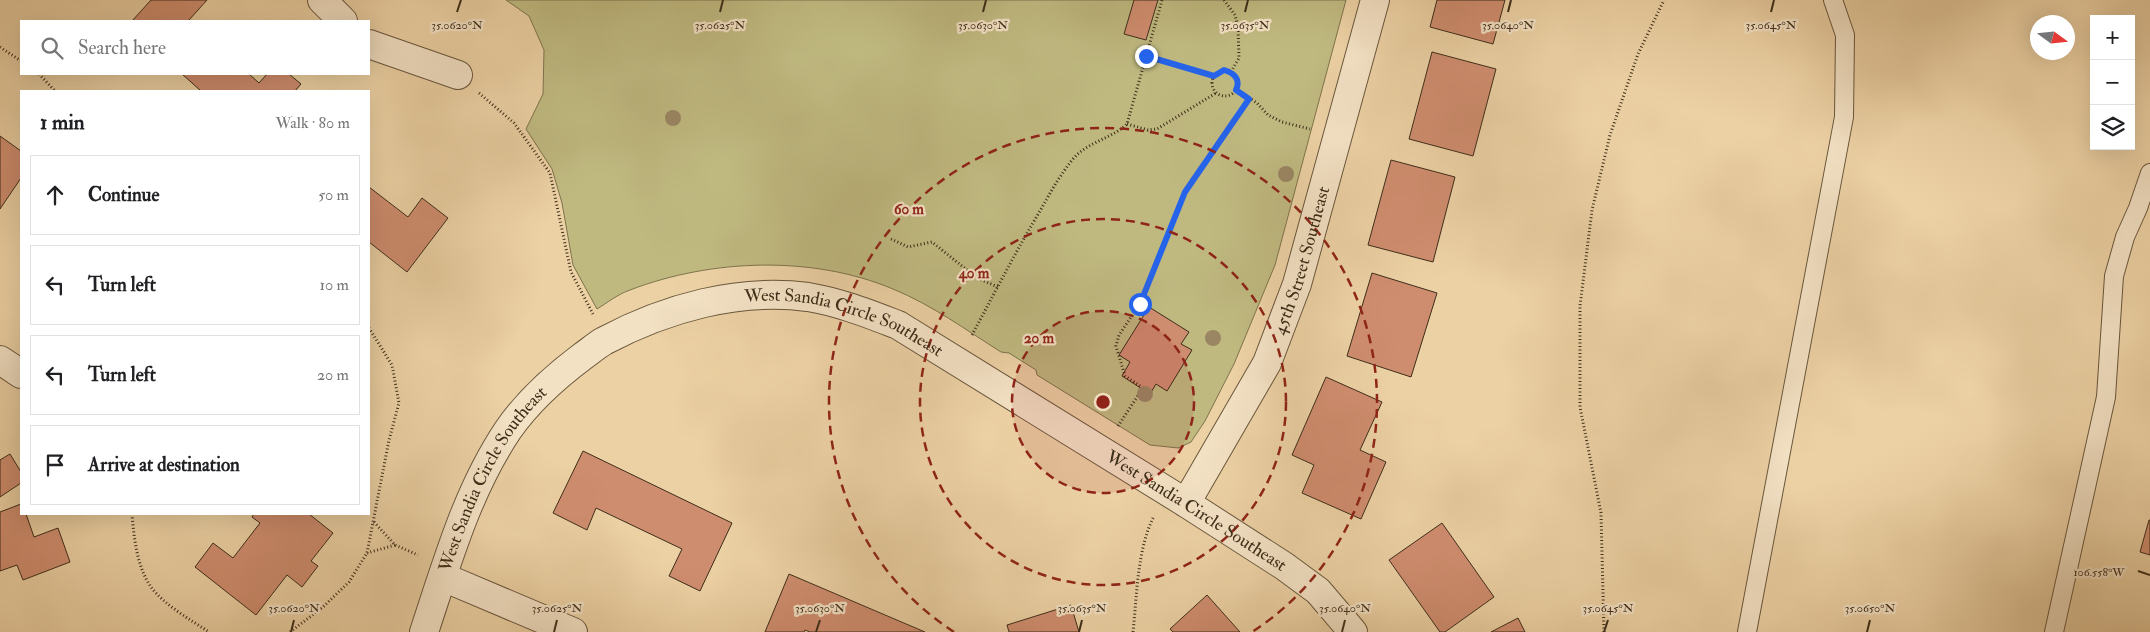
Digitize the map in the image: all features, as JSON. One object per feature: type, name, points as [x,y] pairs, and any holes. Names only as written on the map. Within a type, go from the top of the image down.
[{"type":"street","points":[[322,0],[342,20]]},
{"type":"street","name":"45th Street Southeast","points":[[1177,497],[1267,363],[1297,284],[1375,0]]},
{"type":"street","points":[[370,44],[458,75]]},
{"type":"street","name":"West Sandia Circle Southeast","points":[[424,632],[464,513],[487,467],[509,430],[552,380],[603,341],[668,312],[722,299],[762,295],[808,297],[861,310],[898,325],[1177,497],[1284,566],[1318,592],[1353,632]]},
{"type":"street","points":[[0,360],[20,373]]},
{"type":"street","points":[[443,577],[573,632]]},
{"type":"lane","points":[[1747,632],[1844,117],[1845,35],[1833,0]]},
{"type":"lane","points":[[2054,632],[2106,397],[2114,276],[2125,237],[2138,208],[2150,173]]},
{"type":"path","points":[[970,338],[1034,222],[1074,158],[1086,148],[1118,132],[1126,124],[1162,0]]},
{"type":"path","points":[[1224,0],[1235,15],[1238,27],[1239,58],[1231,72]]},
{"type":"path","points":[[1604,632],[1601,513],[1580,407],[1580,306],[1592,210],[1610,135],[1638,54],[1664,0]]},
{"type":"path","points":[[0,47],[20,60]]},
{"type":"path","points":[[1146,56],[1214,76]]},
{"type":"path","points":[[1224,70],[1231,72],[1236,77],[1238,86],[1236,90],[1228,96],[1216,93],[1213,89],[1212,80],[1214,76],[1224,70]]},
{"type":"path","points":[[40,75],[54,90]]},
{"type":"path","points":[[458,75],[514,123],[550,173],[571,272],[594,314]]},
{"type":"path","points":[[1236,90],[1282,122],[1315,131]]},
{"type":"path","points":[[1126,124],[1148,130],[1157,129],[1216,93]]},
{"type":"path","points":[[1116,430],[1144,388],[1125,376],[1116,346],[1119,335],[1140,304],[1185,192],[1249,99]]},
{"type":"path","points":[[891,239],[908,247],[932,242],[977,278],[998,288]]},
{"type":"path","points":[[290,632],[323,607],[349,582],[367,553],[389,440],[399,403],[392,365],[370,330]]},
{"type":"path","points":[[1133,632],[1140,566],[1150,523],[1177,497]]},
{"type":"path","points":[[132,515],[139,563],[152,588],[180,613],[209,632]]},
{"type":"path","points":[[374,521],[395,544],[418,555]]},
{"type":"path","points":[[367,553],[395,544]]},
{"type":"shaded area","points":[[506,0],[1346,0],[1275,265],[1234,364],[1205,421],[1191,442],[1178,448],[1150,445],[1037,375],[1036,370],[1009,353],[1001,352],[935,310],[907,295],[862,278],[829,270],[796,266],[762,265],[727,267],[694,272],[661,280],[626,292],[597,309],[573,265],[562,203],[552,169],[526,129],[543,94],[544,50],[529,16]]},
{"type":"building","points":[[151,0],[207,0],[189,20],[133,20]]},
{"type":"building","points":[[1134,0],[1158,0],[1146,40],[1124,34]]},
{"type":"building","points":[[1437,0],[1505,0],[1493,44],[1430,27]]},
{"type":"building","points":[[1432,52],[1496,69],[1473,156],[1409,139]]},
{"type":"building","points":[[183,75],[250,75],[259,83],[266,75],[290,75],[301,84],[296,90],[200,90]]},
{"type":"building","points":[[0,136],[20,150],[20,179],[0,209]]},
{"type":"building","points":[[1391,160],[1455,177],[1433,262],[1368,245]]},
{"type":"building","points":[[370,188],[408,217],[422,198],[448,218],[407,272],[370,243]]},
{"type":"building","points":[[1372,273],[1437,293],[1411,377],[1347,356]]},
{"type":"building","points":[[1149,307],[1189,332],[1181,344],[1192,350],[1167,391],[1156,384],[1150,394],[1122,376],[1130,362],[1119,355]]},
{"type":"building","points":[[1326,377],[1382,402],[1360,450],[1386,462],[1361,519],[1302,493],[1314,465],[1292,455]]},
{"type":"building","points":[[583,451],[732,523],[700,591],[669,576],[682,549],[596,508],[587,530],[553,513]]},
{"type":"building","points":[[10,454],[20,470],[20,484],[0,497],[0,460]]},
{"type":"building","points":[[20,504],[20,515],[26,515],[34,537],[58,528],[70,562],[23,580],[17,565],[0,571],[0,512]]},
{"type":"building","points":[[253,515],[310,515],[333,533],[311,561],[318,566],[302,587],[287,575],[256,615],[195,567],[213,543],[233,558],[260,523],[252,517]]},
{"type":"building","points":[[2150,520],[2150,555],[2140,552]]},
{"type":"building","points":[[1442,523],[1494,597],[1445,632],[1440,632],[1389,560]]},
{"type":"building","points":[[789,574],[925,632],[810,632],[805,630],[804,632],[765,632]]},
{"type":"building","points":[[1207,595],[1240,632],[1173,632],[1170,629]]},
{"type":"building","points":[[1071,605],[1079,632],[1009,632],[1007,625]]},
{"type":"building","points":[[1518,618],[1525,632],[1491,632]]},
{"type":"route","points":[[1140,304],[1185,192],[1222,135],[1249,99],[1236,90],[1238,86],[1236,77],[1231,72],[1224,70],[1214,76],[1146,56]]}]
